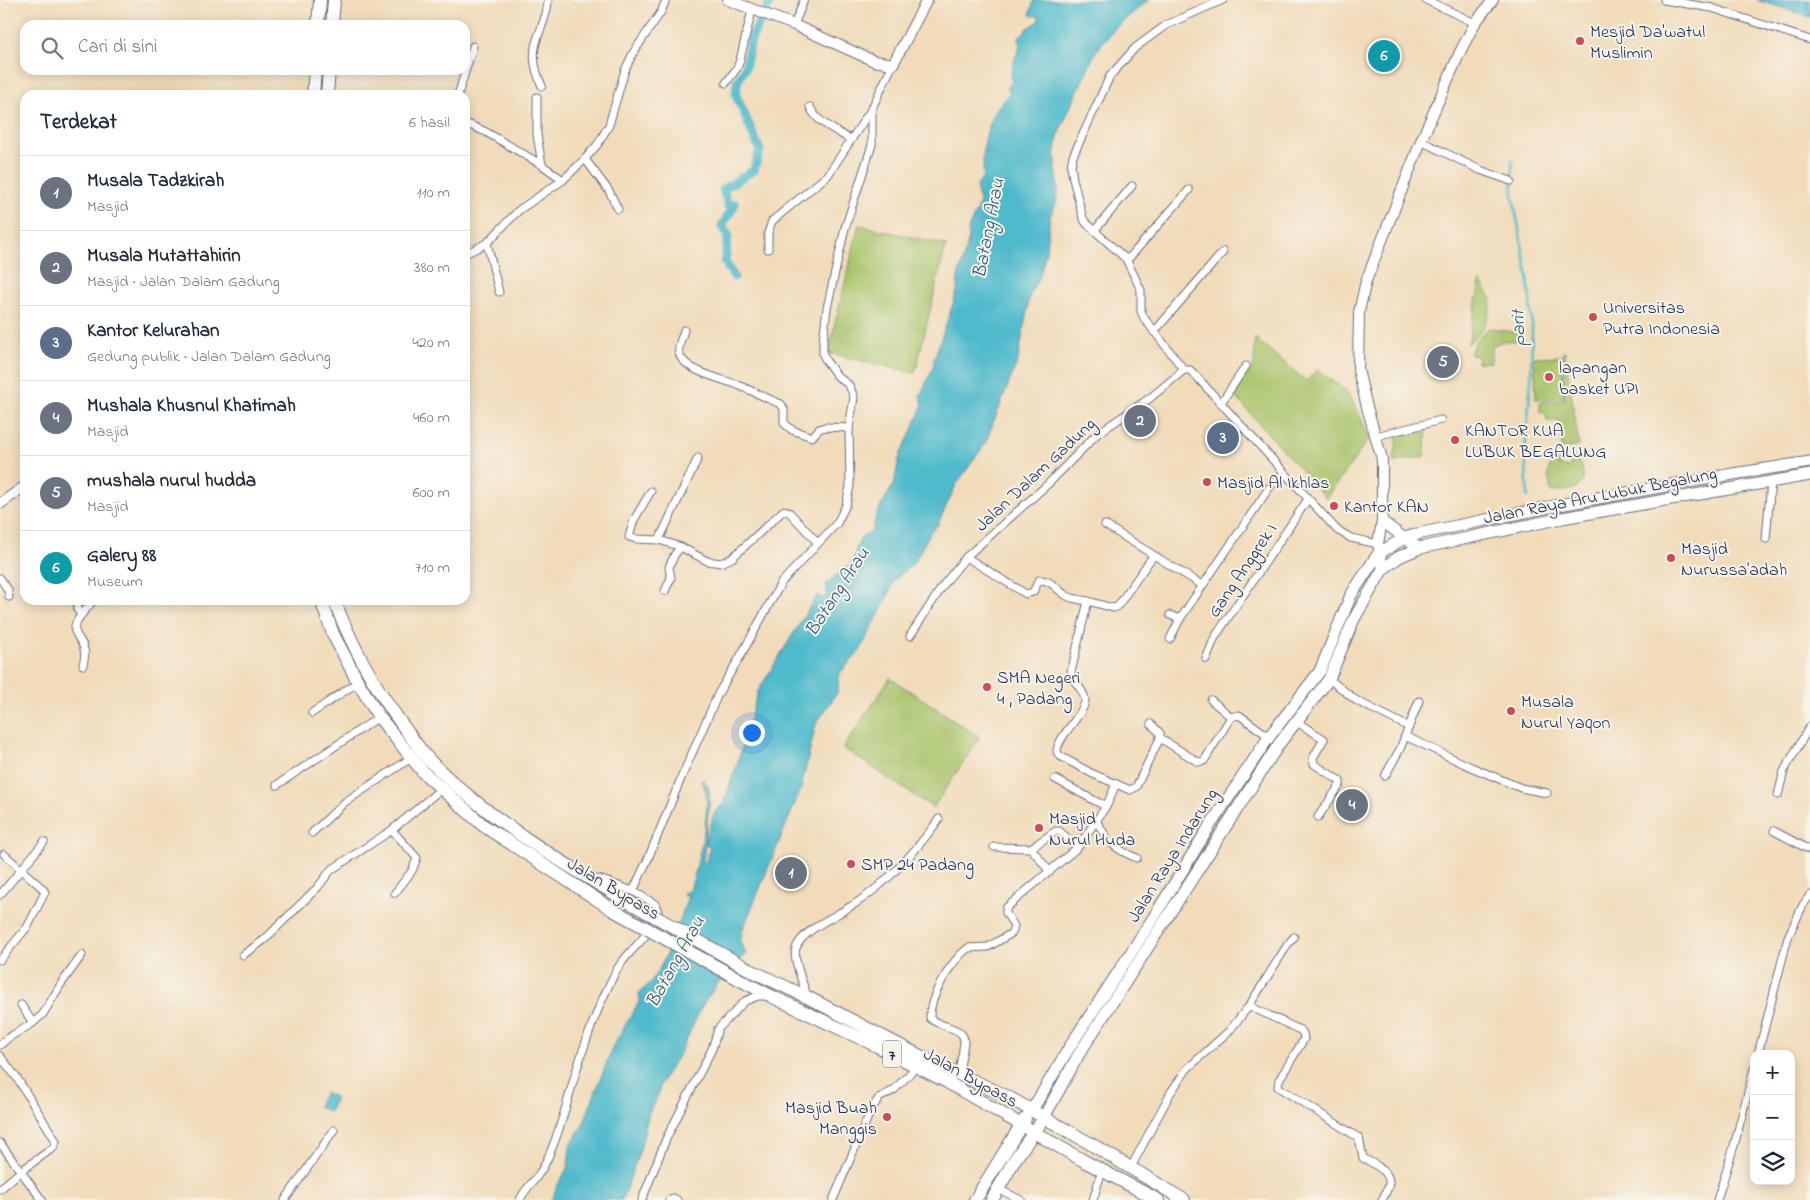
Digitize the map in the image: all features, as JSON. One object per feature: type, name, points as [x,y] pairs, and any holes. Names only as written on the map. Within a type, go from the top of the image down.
[{"type":"highway","points":[[318,20],[320,0]]},
{"type":"highway","points":[[332,20],[334,0]]},
{"type":"highway","points":[[313,90],[314,75]]},
{"type":"highway","points":[[327,90],[329,75]]},
{"type":"highway","name":"Jalan Bypass","points":[[323,605],[333,634],[358,682],[411,758],[428,768],[492,816],[579,873],[628,895],[752,971],[922,1057],[1008,1097],[1131,1167],[1184,1200]]},
{"type":"highway","name":"Jalan Bypass","points":[[336,605],[349,637],[379,693],[441,789],[484,826],[613,910],[773,997],[917,1066],[1034,1132]]},
{"type":"highway","name":"Jalan Raya Indarung","points":[[975,1200],[1032,1110]]},
{"type":"highway","name":"Jalan Raya Indarung","points":[[992,1200],[1044,1117]]},
{"type":"highway","name":"7","points":[[1034,1132],[1158,1200]]},
{"type":"main road","points":[[728,0],[794,25],[874,61],[893,64],[928,0]]},
{"type":"main road","points":[[1383,569],[1378,549],[1382,521],[1382,459],[1366,407],[1358,370],[1359,312],[1366,280],[1421,141],[1460,52],[1475,23],[1493,0]]},
{"type":"main road","name":"Jalan Raya Aru Lubuk Begalung","points":[[1404,538],[1559,505],[1810,462]]},
{"type":"main road","name":"Jalan Raya Aru Lubuk Begalung","points":[[1399,557],[1420,548],[1562,518],[1810,475]]},
{"type":"main road","points":[[0,504],[20,490]]},
{"type":"main road","points":[[1559,505],[1562,518]]},
{"type":"main road","points":[[1382,521],[1420,548]]},
{"type":"main road","name":"Jalan Raya Indarung","points":[[1032,1110],[1069,1048],[1154,918],[1212,822],[1269,737],[1320,671],[1351,595],[1378,549],[1404,538]]},
{"type":"main road","name":"Jalan Raya Indarung","points":[[1044,1117],[1079,1054],[1279,744],[1328,679],[1354,619],[1383,569],[1399,557]]},
{"type":"main road","points":[[1212,822],[1224,829]]},
{"type":"street","points":[[542,86],[535,63],[534,49],[546,16],[548,0]]},
{"type":"street","points":[[470,252],[487,243],[519,210],[564,180],[585,159],[609,125],[625,70],[633,53],[651,28],[666,0]]},
{"type":"street","points":[[794,25],[804,0]]},
{"type":"street","points":[[1223,0],[1166,26],[1135,48],[1110,76],[1073,156],[1071,166],[1077,202],[1082,218],[1086,223],[1126,259],[1140,290],[1141,311],[1144,318],[1184,370],[1190,370],[1337,530],[1378,549]]},
{"type":"street","points":[[1426,0],[1475,23]]},
{"type":"street","points":[[1664,0],[1712,8],[1810,40]]},
{"type":"street","points":[[726,83],[737,68],[758,12]]},
{"type":"street","points":[[470,56],[473,46]]},
{"type":"street","points":[[768,249],[768,233],[772,221],[828,175],[872,108],[893,64]]},
{"type":"street","points":[[460,90],[464,75]]},
{"type":"street","points":[[537,97],[537,135],[542,165]]},
{"type":"street","points":[[810,107],[826,124],[851,140]]},
{"type":"street","points":[[520,1200],[542,1169],[551,1151],[560,1129],[576,1071],[615,971],[645,938],[654,924],[658,912],[655,904],[628,895],[648,859],[719,692],[781,583],[837,523],[846,505],[850,486],[849,428],[854,397],[849,385],[838,377],[826,361],[823,354],[823,341],[827,308],[845,228],[872,145],[872,108]]},
{"type":"street","points":[[470,125],[486,132],[564,180]]},
{"type":"street","points":[[1421,141],[1480,170],[1512,181]]},
{"type":"street","points":[[585,159],[608,191],[618,209]]},
{"type":"street","points":[[1095,230],[1132,186]]},
{"type":"street","points":[[1126,259],[1130,257],[1189,190]]},
{"type":"street","points":[[487,243],[500,292]]},
{"type":"street","points":[[1154,332],[1223,252]]},
{"type":"street","points":[[684,330],[678,351],[685,363],[713,377],[735,384],[781,404],[784,409],[784,423],[792,430],[812,437],[819,429],[825,427],[849,428]]},
{"type":"street","points":[[1221,403],[1246,366]]},
{"type":"street","name":"Jalan Dalam Gadung","points":[[910,636],[944,584],[966,557],[1048,484],[1097,434],[1150,398],[1184,370]]},
{"type":"street","points":[[1376,436],[1441,420]]},
{"type":"street","points":[[659,540],[698,458]]},
{"type":"street","points":[[1170,639],[1180,619],[1202,585],[1269,488],[1284,473]]},
{"type":"street","points":[[1766,538],[1770,481]]},
{"type":"street","points":[[651,490],[634,520],[629,537],[659,540],[681,547],[707,561],[720,563],[732,558],[784,510],[789,512],[818,543]]},
{"type":"street","name":"Gang Anggrek I","points":[[1206,659],[1215,637],[1308,499]]},
{"type":"street","points":[[1105,525],[1202,585]]},
{"type":"street","points":[[665,591],[671,578],[669,568],[675,554],[681,547]]},
{"type":"street","points":[[966,557],[1026,594],[1033,592],[1039,580],[1042,579],[1047,580],[1068,597],[1113,608],[1117,607],[1153,556]]},
{"type":"street","points":[[0,578],[6,584],[9,596]]},
{"type":"street","points":[[1088,601],[1071,672],[1072,679],[1082,690],[1085,700],[1084,706],[1065,733],[1056,750],[1058,754],[1091,773],[1130,790],[1136,787],[1160,738],[1160,732],[1150,724]]},
{"type":"street","points":[[78,605],[77,610],[81,615]]},
{"type":"street","points":[[83,665],[84,648],[74,631],[76,622],[90,605]]},
{"type":"street","points":[[1170,615],[1180,619]]},
{"type":"street","points":[[1328,679],[1357,700],[1409,728]]},
{"type":"street","points":[[312,713],[358,682]]},
{"type":"street","points":[[1211,700],[1232,717]]},
{"type":"street","points":[[1385,776],[1420,701]]},
{"type":"street","points":[[1160,738],[1201,763],[1207,758],[1232,717],[1239,715],[1279,744]]},
{"type":"street","points":[[277,785],[380,716]]},
{"type":"street","points":[[1296,721],[1324,739],[1313,758],[1314,764],[1340,781],[1340,785],[1318,817]]},
{"type":"street","points":[[1778,795],[1784,771],[1810,726]]},
{"type":"street","points":[[1405,736],[1470,767],[1521,788],[1547,792]]},
{"type":"street","points":[[312,833],[345,802],[411,758]]},
{"type":"street","points":[[1056,779],[1099,803],[1107,805]]},
{"type":"street","points":[[962,1075],[964,1039],[962,1033],[934,1022],[930,1018],[938,990],[953,964],[968,948],[988,947],[1012,933],[1014,926],[1006,913],[1006,908],[1078,846],[1097,822],[1116,784]]},
{"type":"street","points":[[243,955],[264,940],[318,887],[331,870],[392,830],[441,789]]},
{"type":"street","points":[[808,998],[795,952],[800,942],[818,925],[873,891],[907,857],[939,819]]},
{"type":"street","points":[[1097,822],[1114,846],[1120,851],[1137,858]]},
{"type":"street","points":[[392,830],[417,858],[412,871],[395,893]]},
{"type":"street","points":[[994,847],[1031,848],[1059,831],[1078,846]]},
{"type":"street","points":[[1774,832],[1810,850]]},
{"type":"street","points":[[0,895],[44,842]]},
{"type":"street","points":[[1031,848],[1050,872]]},
{"type":"street","points":[[0,960],[28,926],[44,894],[42,888],[4,854]]},
{"type":"street","points":[[1759,1050],[1788,937],[1803,905],[1810,895]]},
{"type":"street","points":[[1131,1167],[1163,1105],[1187,1069],[1230,1030],[1250,1006],[1288,944],[1294,938]]},
{"type":"street","points":[[0,1045],[43,1014],[61,984],[82,955]]},
{"type":"street","points":[[642,1200],[666,1139],[712,1049],[718,1029],[736,1008],[745,1001],[758,996],[773,997]]},
{"type":"street","points":[[21,1005],[33,1023]]},
{"type":"street","points":[[1250,1006],[1303,1033],[1304,1038],[1279,1080],[1278,1087],[1359,1138],[1363,1158],[1387,1174],[1390,1184],[1382,1200]]},
{"type":"street","points":[[0,1056],[56,1141],[53,1148],[0,1188]]},
{"type":"street","points":[[833,1200],[871,1110],[879,1098],[894,1090],[917,1066]]},
{"type":"street","points":[[1717,1200],[1734,1146],[1750,1084]]},
{"type":"street","points":[[286,1200],[334,1130]]},
{"type":"street","points":[[0,1142],[42,1200]]},
{"type":"street","points":[[1092,1200],[1102,1170]]},
{"type":"street","points":[[998,1189],[1021,1200]]},
{"type":"street","points":[[669,1200],[673,1198],[677,1200]]},
{"type":"green space","points":[[859,225],[946,245],[915,373],[828,353]]},
{"type":"green space","points":[[1480,281],[1492,299],[1485,324],[1468,344]]},
{"type":"green space","points":[[1489,328],[1519,333],[1518,341],[1498,343],[1492,347],[1491,362],[1477,363],[1478,356],[1470,355],[1471,351],[1479,336]]},
{"type":"green space","points":[[1255,338],[1306,381],[1317,370],[1349,393],[1370,438],[1326,498],[1234,395],[1254,364]]},
{"type":"green space","points":[[1563,351],[1565,351],[1579,446],[1562,449],[1559,421],[1547,421],[1546,414],[1540,412],[1540,402],[1565,400]]},
{"type":"green space","name":"lapangan basket UPI","points":[[1562,356],[1564,398],[1536,399],[1534,357]]},
{"type":"green space","points":[[1427,432],[1424,457],[1394,462],[1398,433]]},
{"type":"green space","points":[[1573,456],[1583,472],[1580,485],[1573,489],[1551,492],[1548,476],[1550,464],[1558,460],[1558,465],[1569,468]]},
{"type":"green space","points":[[890,678],[980,737],[933,808],[843,748]]},
{"type":"water","name":"Batang Arau","points":[[1034,0],[1149,0],[1117,26],[1096,51],[1060,130],[1055,149],[1058,189],[1056,204],[1050,216],[1046,252],[1040,275],[1030,294],[1018,360],[985,444],[956,485],[937,526],[931,531],[914,563],[894,580],[889,594],[860,651],[840,673],[837,693],[816,724],[801,789],[743,929],[740,942],[746,953],[732,972],[723,975],[724,981],[718,980],[719,982],[702,1006],[680,1053],[660,1084],[659,1093],[649,1113],[640,1150],[622,1200],[550,1200],[553,1198],[556,1188],[568,1167],[570,1146],[584,1122],[613,1046],[640,1000],[639,993],[652,981],[658,970],[677,928],[688,896],[682,894],[690,890],[705,827],[707,802],[706,792],[701,781],[703,779],[708,786],[710,794],[703,864],[706,862],[710,846],[706,846],[706,841],[714,813],[723,804],[738,761],[758,691],[816,597],[819,594],[822,598],[827,595],[826,584],[851,564],[861,537],[872,531],[877,513],[894,484],[900,455],[923,404],[920,396],[933,368],[934,359],[957,292],[958,277],[969,238],[968,229],[980,203],[976,187],[984,176],[983,154],[987,131],[996,110],[1010,93],[1007,88],[1012,81],[1011,73],[1020,47],[1019,37],[1039,21],[1039,16],[1031,16],[1030,13]]},
{"type":"water","points":[[1757,0],[1810,0],[1810,17]]},
{"type":"water","points":[[325,1092],[336,1098],[329,1112],[318,1106]]},
{"type":"waterway","points":[[734,277],[725,262],[728,235],[722,226],[735,204],[728,205],[723,189],[754,170],[760,150],[736,95],[737,82],[745,69],[751,39],[771,0]]},
{"type":"waterway","name":"parit","points":[[1512,160],[1513,197],[1528,277],[1532,326],[1531,381],[1525,452],[1528,497]]},
{"type":"place","name":"Mesjid Da'watul Muslimin","points":[[1580,41]]},
{"type":"place","name":"Galery 88","points":[[1384,56]]},
{"type":"place","name":"Universitas Putra Indonesia","points":[[1593,317]]},
{"type":"place","name":"mushala nurul hudda","points":[[1443,362]]},
{"type":"place","name":"lapangan basket UPI","points":[[1549,377]]},
{"type":"place","name":"Musala Mutattahirin","points":[[1140,421]]},
{"type":"place","name":"Kantor Kelurahan","points":[[1223,438]]},
{"type":"place","name":"KANTOR KUA LUBUK BEGALUNG","points":[[1455,440]]},
{"type":"place","name":"Masjid Al Ikhlas","points":[[1207,482]]},
{"type":"place","name":"Kantor KAN","points":[[1334,506]]},
{"type":"place","name":"Masjid Nurussa'adah","points":[[1671,558]]},
{"type":"place","name":"SMA Negeri 4 , Padang","points":[[987,687]]},
{"type":"place","name":"Musala Nurul Yaqon","points":[[1511,711]]},
{"type":"place","name":"Mushala Khusnul Khatimah","points":[[1352,805]]},
{"type":"place","name":"Masjid Nurul Huda","points":[[1039,828]]},
{"type":"place","name":"SMP 24 Padang","points":[[851,864]]},
{"type":"place","name":"Musala Tadzkirah","points":[[791,873]]},
{"type":"place","name":"Masjid Buah Manggis","points":[[887,1117]]}]
